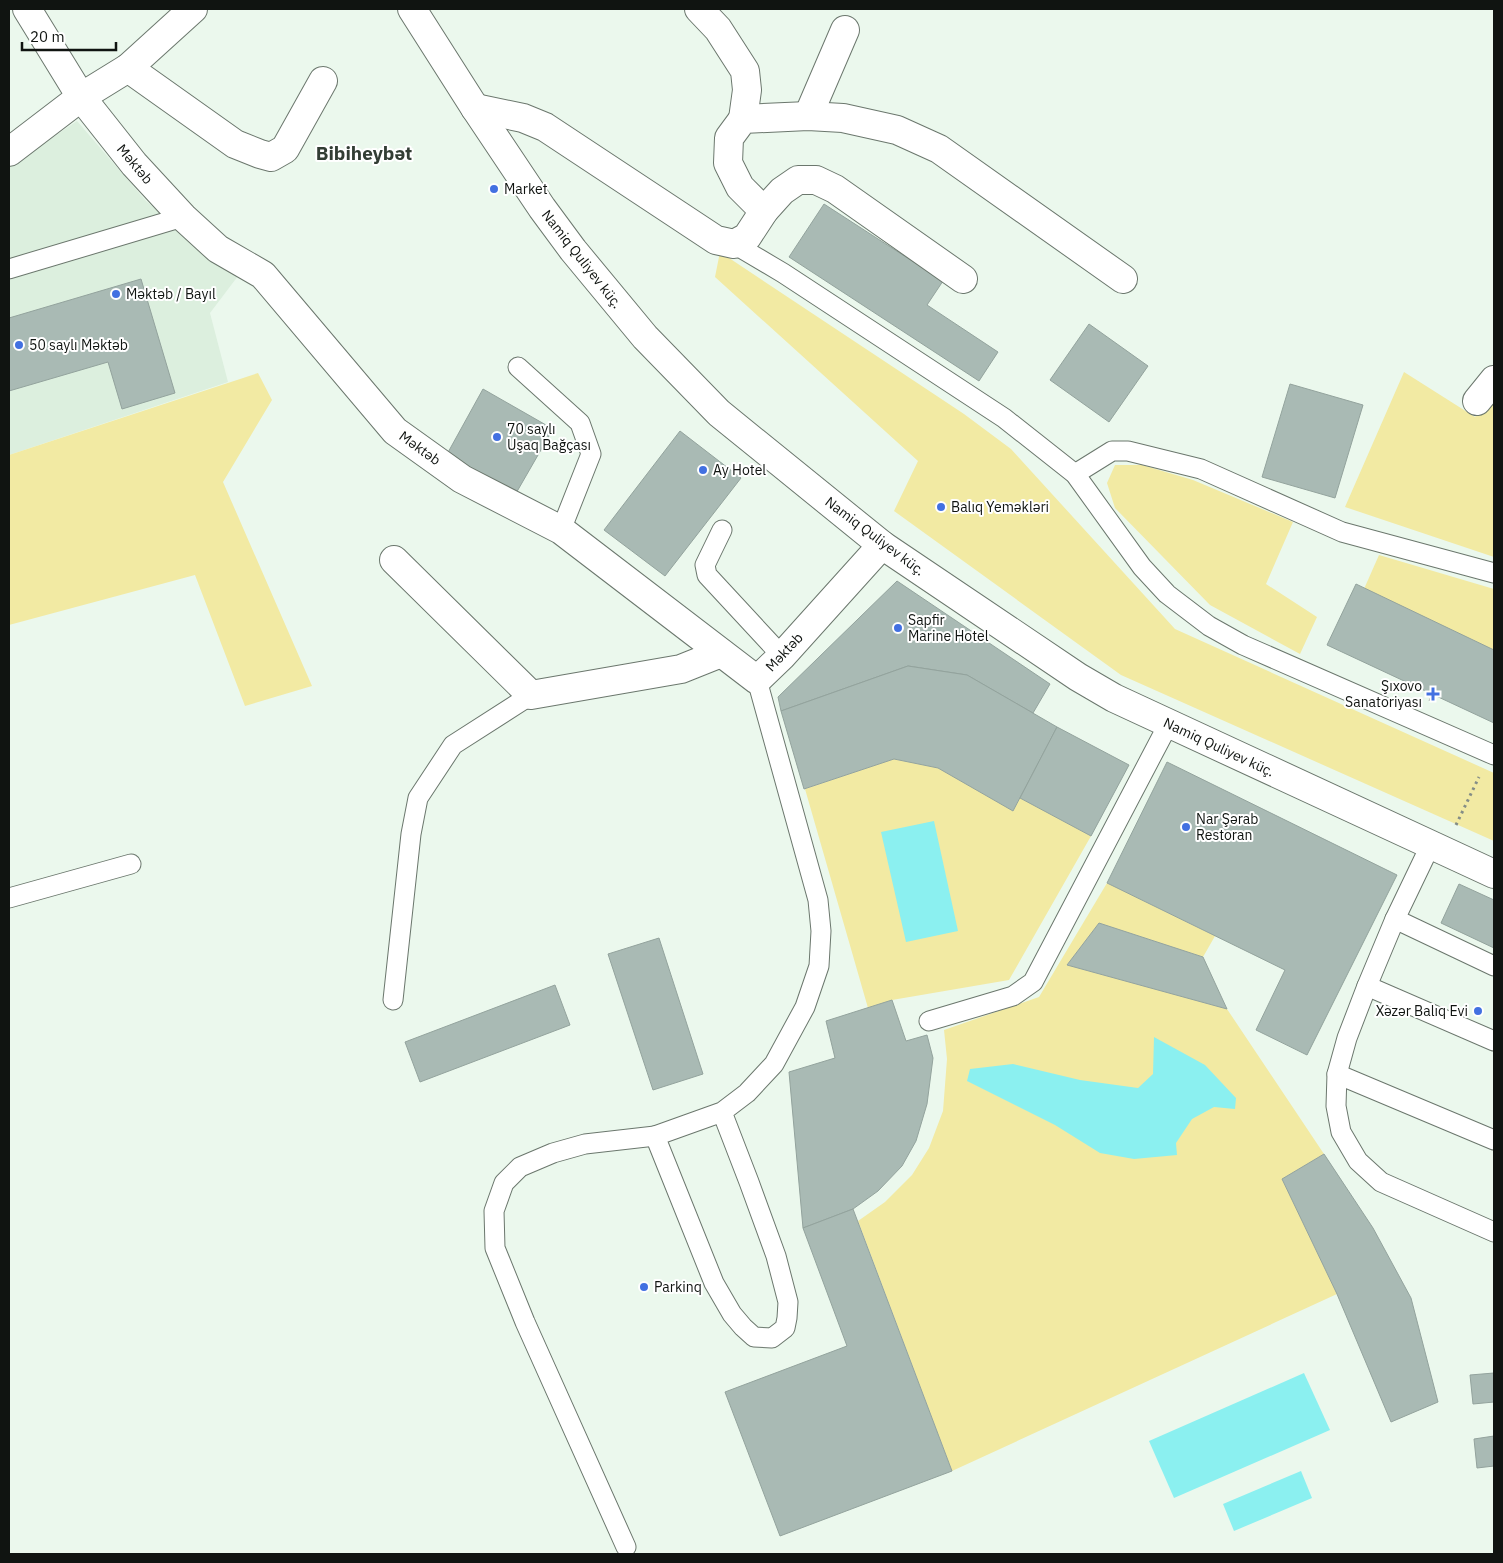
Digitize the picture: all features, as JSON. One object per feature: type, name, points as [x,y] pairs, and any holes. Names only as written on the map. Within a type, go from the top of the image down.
[{"type":"street","name":"Məktəb","points":[[27,9],[81,97],[134,164],[183,217],[218,249],[263,275],[395,431],[462,479],[561,530],[757,680],[782,656],[882,545]]},
{"type":"street","points":[[9,152],[81,97],[128,68],[193,9]]},
{"type":"street","name":"Namiq Quliyev küç.","points":[[412,9],[542,208],[573,250],[646,337],[719,412],[882,545],[1078,677],[1114,698],[1494,874]]},
{"type":"street","points":[[699,9],[718,29],[745,71],[747,90],[743,119],[729,138],[728,163],[740,187],[764,211]]},
{"type":"street","points":[[808,116],[845,30]]},
{"type":"street","points":[[128,68],[235,144],[271,157],[285,149],[323,81]]},
{"type":"street","points":[[475,108],[523,118],[545,127],[716,240],[734,244],[747,237],[764,211],[782,191],[798,180],[816,180],[835,189],[963,279]]},
{"type":"street","points":[[743,119],[808,116],[843,118],[897,130],[938,149],[1123,279]]},
{"type":"street","points":[[1477,401],[1494,380]]},
{"type":"street","points":[[394,560],[531,695],[681,669],[721,653]]},
{"type":"lane","points":[[9,269],[183,217]]},
{"type":"lane","points":[[734,244],[784,273],[1004,418],[1075,474],[1142,567],[1167,594],[1209,626],[1243,645],[1492,754]]},
{"type":"lane","points":[[518,367],[580,423],[591,454],[561,530]]},
{"type":"lane","points":[[1075,474],[1112,451],[1128,451],[1201,470],[1342,532],[1494,573]]},
{"type":"lane","points":[[722,530],[705,565],[707,575],[782,656]]},
{"type":"lane","points":[[626,1547],[524,1322],[502,1266],[495,1248],[494,1211],[504,1183],[520,1167],[553,1153],[585,1144],[655,1136],[722,1112],[747,1093],[774,1064],[805,1007],[819,966],[821,932],[818,900],[757,680]]},
{"type":"lane","points":[[393,1000],[411,834],[418,798],[453,744],[531,695]]},
{"type":"lane","points":[[929,1021],[1013,996],[1033,982],[1168,723]]},
{"type":"lane","points":[[1438,848],[1395,918],[1367,986],[1347,1038],[1338,1074],[1336,1106],[1341,1132],[1358,1161],[1381,1182],[1494,1232]]},
{"type":"lane","points":[[9,898],[131,864]]},
{"type":"lane","points":[[1395,918],[1494,966]]},
{"type":"lane","points":[[1367,986],[1494,1041]]},
{"type":"lane","points":[[1338,1074],[1494,1140]]},
{"type":"lane","points":[[655,1136],[718,1291],[732,1314],[754,1336],[772,1338],[785,1328],[788,1318],[788,1302],[776,1256],[722,1112]]},
{"type":"path","points":[[1438,848],[1492,754]]},
{"type":"shaded area","name":"Mәktәb / Bayıl","points":[[77,121],[146,201],[238,276],[210,313],[228,382],[9,455],[9,167]]},
{"type":"shaded area","points":[[720,252],[964,414],[1011,449],[1175,629],[1494,773],[1494,841],[1121,675],[894,511],[918,461],[715,277]]},
{"type":"shaded area","points":[[1404,372],[1475,417],[1494,397],[1494,557],[1345,507]]},
{"type":"shaded area","points":[[258,373],[272,400],[223,482],[312,686],[245,706],[195,575],[9,625],[9,455]]},
{"type":"shaded area","points":[[1115,465],[1142,465],[1193,480],[1293,522],[1266,584],[1317,617],[1300,654],[1210,605],[1115,508],[1107,483]]},
{"type":"shaded area","points":[[1379,555],[1494,589],[1494,650],[1364,589]]},
{"type":"shaded area","points":[[894,759],[938,768],[1013,811],[1020,798],[1091,836],[1009,980],[892,1000],[868,1008],[805,789]]},
{"type":"shaded area","points":[[1107,883],[1215,936],[1203,957],[1099,923],[1067,965],[1227,1009],[1324,1154],[1282,1179],[1337,1294],[952,1471],[858,1221],[885,1202],[912,1175],[929,1148],[943,1111],[947,1059],[944,1030],[1039,997]]},
{"type":"water","points":[[934,821],[958,931],[906,942],[881,832]]},
{"type":"water","points":[[1154,1037],[1205,1065],[1236,1098],[1235,1109],[1214,1107],[1192,1119],[1176,1143],[1177,1155],[1134,1159],[1100,1153],[1055,1125],[967,1081],[970,1069],[1013,1064],[1080,1080],[1138,1088],[1153,1074]]},
{"type":"water","points":[[1304,1373],[1330,1430],[1174,1498],[1149,1441]]},
{"type":"water","points":[[1301,1471],[1312,1498],[1234,1531],[1223,1504]]},
{"type":"building","points":[[824,204],[943,281],[927,305],[998,352],[979,381],[789,257]]},
{"type":"building","points":[[141,279],[175,393],[122,409],[108,362],[9,391],[9,318]]},
{"type":"building","points":[[1089,324],[1148,366],[1109,422],[1050,380]]},
{"type":"building","points":[[1290,384],[1363,405],[1335,498],[1262,477]]},
{"type":"building","points":[[483,389],[553,429],[515,495],[446,456]]},
{"type":"building","points":[[680,431],[741,478],[665,576],[604,530]]},
{"type":"building","points":[[897,581],[1050,684],[1033,713],[967,675],[908,666],[781,711],[778,697]]},
{"type":"building","points":[[1356,584],[1494,650],[1494,723],[1327,645]]},
{"type":"building","points":[[908,666],[967,675],[1057,727],[1013,811],[938,768],[894,759],[804,789],[781,711]]},
{"type":"building","points":[[1057,727],[1129,765],[1091,836],[1020,798]]},
{"type":"building","points":[[1167,762],[1397,875],[1307,1055],[1256,1030],[1285,970],[1107,883]]},
{"type":"building","points":[[1459,884],[1494,900],[1494,948],[1441,923]]},
{"type":"building","points":[[1099,923],[1203,957],[1227,1009],[1067,965]]},
{"type":"building","points":[[659,938],[703,1074],[653,1090],[608,954]]},
{"type":"building","points":[[555,985],[570,1025],[420,1082],[405,1042]]},
{"type":"building","points":[[892,1000],[906,1041],[927,1035],[933,1058],[927,1104],[916,1141],[902,1166],[878,1191],[853,1209],[803,1228],[789,1072],[835,1058],[826,1021]]},
{"type":"building","points":[[1324,1154],[1373,1228],[1411,1298],[1438,1402],[1391,1422],[1337,1294],[1282,1179]]},
{"type":"building","points":[[853,1209],[952,1471],[780,1536],[725,1392],[847,1346],[803,1228]]},
{"type":"building","points":[[1494,1373],[1494,1402],[1473,1404],[1470,1375]]},
{"type":"building","points":[[1494,1436],[1494,1466],[1477,1468],[1474,1439]]},
{"type":"place","name":"Market","points":[[494,189]]},
{"type":"place","name":"Mәktәb / Bayıl","points":[[116,294]]},
{"type":"place","name":"50 saylı Məktəb","points":[[19,345]]},
{"type":"place","name":"70 saylı Uşaq Bağçası","points":[[497,437]]},
{"type":"place","name":"Ay Hotel","points":[[703,470]]},
{"type":"place","name":"Balıq Yeməkləri","points":[[941,507]]},
{"type":"place","name":"Sapfir Marine Hotel","points":[[898,628]]},
{"type":"place","name":"Şıxovo Sanatoriyası","points":[[1433,694]]},
{"type":"place","name":"Nar Şərab Restoran","points":[[1186,827]]},
{"type":"place","name":"Xəzər Balıq Evi","points":[[1478,1011]]},
{"type":"place","name":"Parkinq","points":[[644,1287]]},
{"type":"district","name":"Bibiheybət","points":[[364,153]]}]
